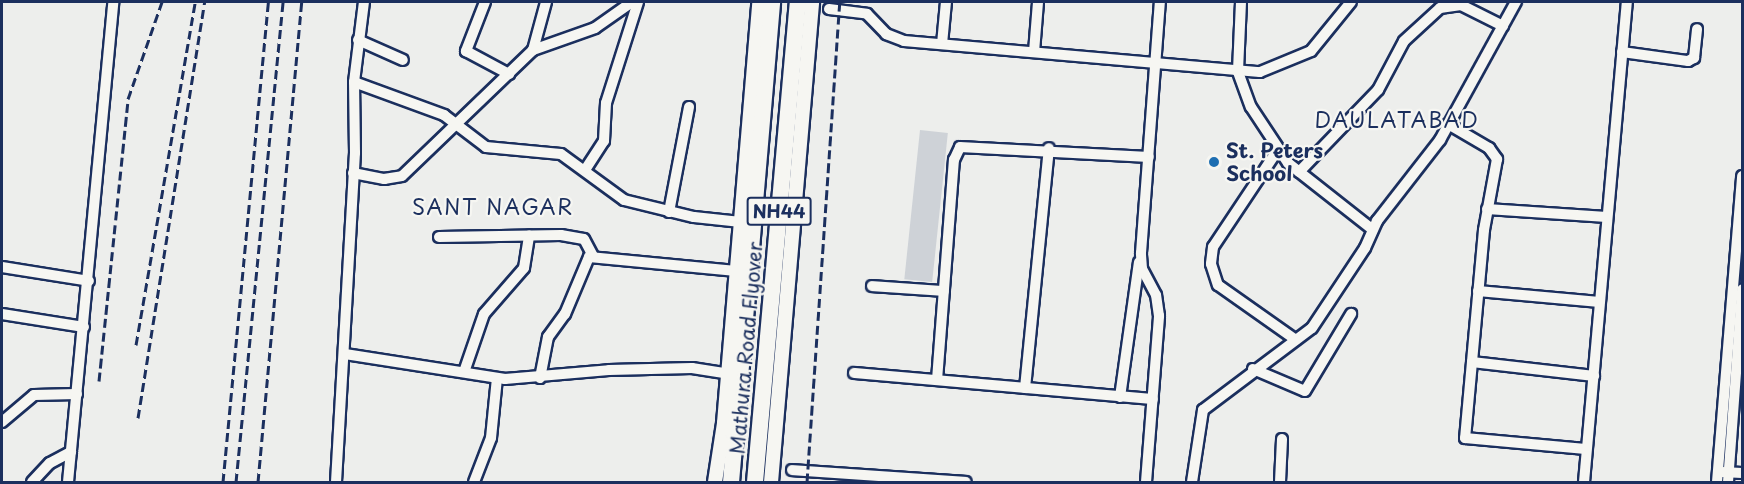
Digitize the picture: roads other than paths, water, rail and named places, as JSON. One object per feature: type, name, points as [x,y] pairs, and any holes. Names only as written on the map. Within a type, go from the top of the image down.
[{"type":"highway","name":"Mathura Road Flyover","points":[[731,483],[772,2]]},
{"type":"highway","name":"Mathura Road Flyover","points":[[755,483],[798,2]]},
{"type":"highway","points":[[723,432],[726,483]]},
{"type":"main road","points":[[715,483],[729,374],[759,2]]},
{"type":"main road","points":[[771,483],[812,2]]},
{"type":"street","points":[[68,483],[89,281],[113,2]]},
{"type":"street","points":[[336,483],[345,354],[353,174],[354,82],[364,2]]},
{"type":"street","points":[[485,2],[466,51],[509,74]]},
{"type":"street","points":[[533,50],[546,2]]},
{"type":"street","points":[[353,174],[384,179],[402,176],[460,123],[533,50],[596,28],[632,2]]},
{"type":"street","points":[[585,170],[604,141],[606,103],[638,2]]},
{"type":"street","points":[[942,44],[946,2]]},
{"type":"street","points":[[1034,52],[1038,2]]},
{"type":"street","points":[[1120,397],[1141,253],[1160,2]]},
{"type":"street","points":[[1240,2],[1238,72],[1244,94],[1277,151],[1299,172],[1372,229]]},
{"type":"street","points":[[829,9],[867,14],[892,38],[1238,72],[1275,69],[1311,51],[1351,2]]},
{"type":"street","points":[[1192,483],[1203,410],[1253,369],[1296,340],[1322,315],[1372,229],[1421,169],[1516,2]]},
{"type":"street","points":[[1584,483],[1627,2]]},
{"type":"street","points":[[1299,172],[1378,90],[1404,41],[1440,8],[1468,7],[1503,26]]},
{"type":"street","points":[[1622,52],[1688,61],[1694,58],[1697,29]]},
{"type":"street","points":[[358,40],[403,60]]},
{"type":"street","points":[[354,82],[403,97],[460,123],[486,147],[561,154],[624,200],[669,212],[741,222]]},
{"type":"street","points":[[669,212],[689,106]]},
{"type":"street","points":[[1448,124],[1496,156],[1487,209],[1465,438],[1586,449]]},
{"type":"street","points":[[937,380],[956,151],[974,144],[1149,157]]},
{"type":"street","points":[[1025,388],[1049,148]]},
{"type":"street","points":[[1277,151],[1213,247],[1211,264],[1218,285],[1296,340]]},
{"type":"street","points":[[1722,477],[1743,176]]},
{"type":"street","points":[[1487,209],[1607,217]]},
{"type":"street","points":[[464,372],[484,314],[524,268],[529,235]]},
{"type":"street","points":[[439,237],[529,235],[577,237],[584,239],[593,256]]},
{"type":"street","points":[[1141,253],[1159,316],[1146,483]]},
{"type":"street","points":[[540,378],[548,337],[565,314],[586,260],[593,256],[736,271]]},
{"type":"street","points":[[2,267],[89,281]]},
{"type":"street","points":[[872,286],[944,291]]},
{"type":"street","points":[[1722,477],[1743,290]]},
{"type":"street","points":[[1478,291],[1600,302]]},
{"type":"street","points":[[2,314],[84,327]]},
{"type":"street","points":[[1253,369],[1305,391],[1351,314]]},
{"type":"street","points":[[345,354],[497,378],[540,378],[609,370],[692,368],[729,374]]},
{"type":"street","points":[[1472,362],[1594,376]]},
{"type":"street","points":[[854,373],[1153,399]]},
{"type":"street","points":[[474,483],[491,438],[497,378]]},
{"type":"street","points":[[2,422],[34,394],[77,394]]},
{"type":"street","points":[[1280,483],[1282,439]]},
{"type":"street","points":[[32,483],[50,463],[71,452]]},
{"type":"street","points":[[792,470],[966,483]]},
{"type":"street","points":[[1722,477],[1743,473]]},
{"type":"railway","points":[[99,381],[128,99],[162,2]]},
{"type":"railway","points":[[136,345],[195,2]]},
{"type":"railway","points":[[138,418],[205,2]]},
{"type":"railway","points":[[223,482],[268,2]]},
{"type":"railway","points":[[236,482],[283,2]]},
{"type":"railway","points":[[258,482],[302,2]]},
{"type":"railway","points":[[807,482],[840,2]]},
{"type":"place","name":"St. Peters School","points":[[1214,162]]},
{"type":"district","name":"DAULATABAD","points":[[1397,119]]},
{"type":"district","name":"SANT NAGAR","points":[[493,206]]}]
